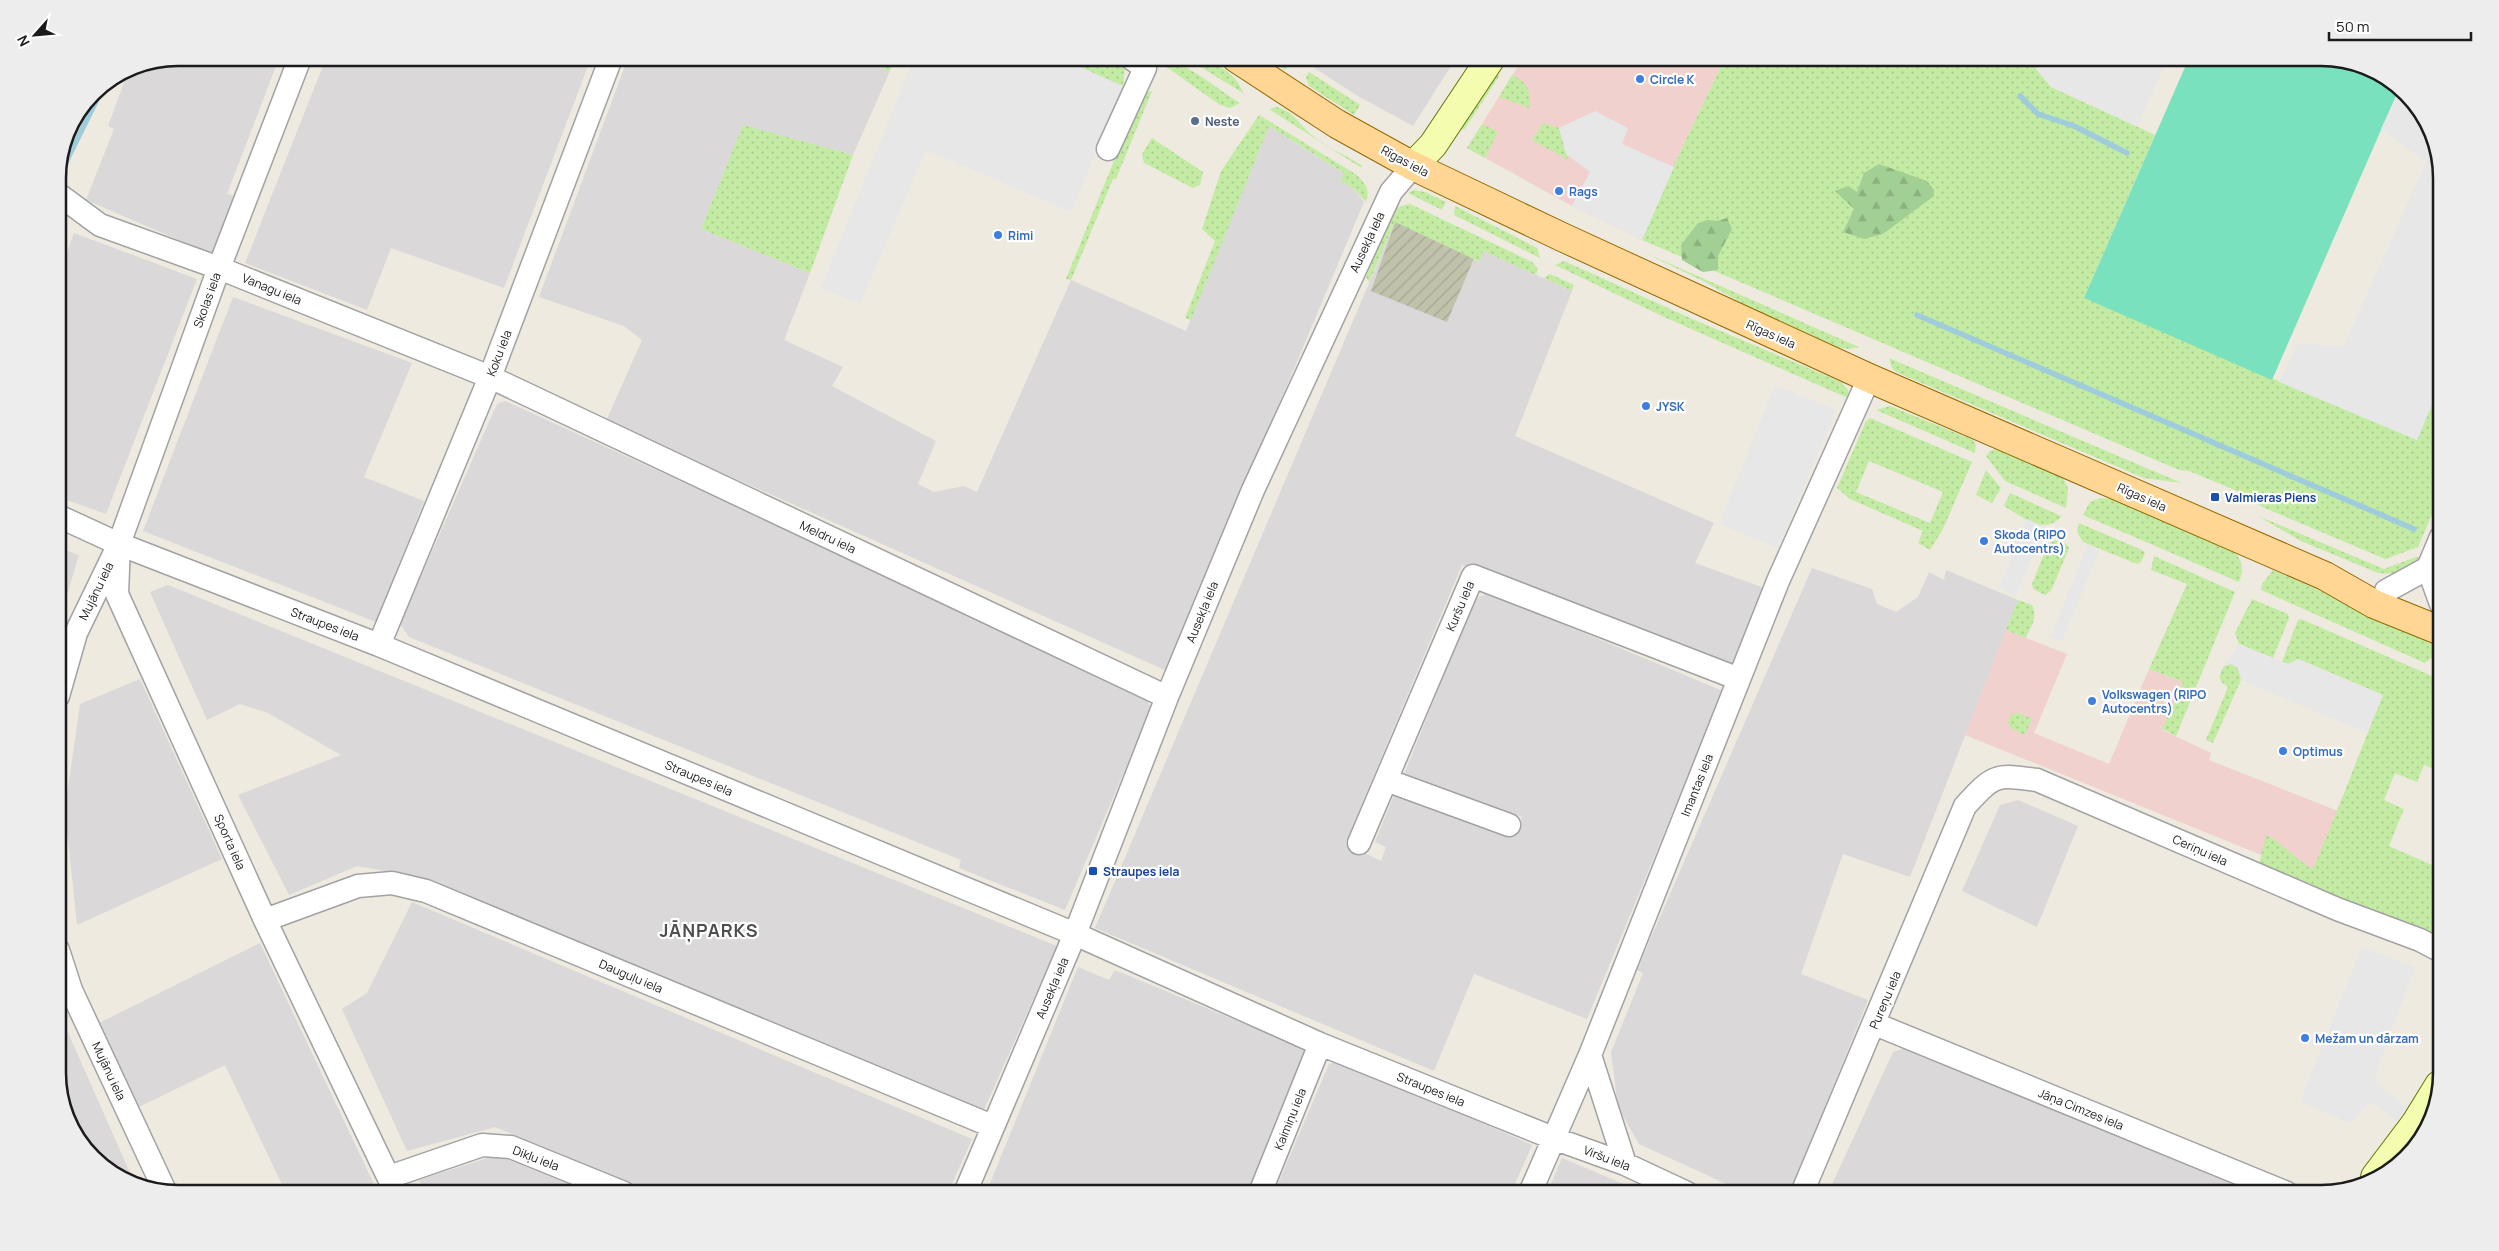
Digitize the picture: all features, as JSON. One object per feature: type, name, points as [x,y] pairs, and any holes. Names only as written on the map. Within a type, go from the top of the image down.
[{"type":"main road","name":"Rīgas iela","points":[[1248,66],[1337,124],[1413,166],[1702,303],[1869,378],[2325,576],[2374,604],[2433,628]]},
{"type":"main road","name":"Rīgas iela","points":[[2325,576],[2386,591],[2433,609]]},
{"type":"street","name":"Skolas iela","points":[[118,544],[219,268],[297,66]]},
{"type":"street","name":"Koku iela","points":[[379,645],[490,377],[608,66]]},
{"type":"street","points":[[1108,149],[1145,68],[1142,66]]},
{"type":"street","name":"Ausekļa iela","points":[[969,1185],[1075,934],[1167,697],[1253,490],[1386,201],[1391,192],[1433,145],[1486,66]]},
{"type":"street","name":"Vanagu iela","points":[[66,200],[100,224],[219,268],[490,377]]},
{"type":"street","name":"Meldru iela","points":[[490,377],[1167,697]]},
{"type":"street","name":"Imantas iela","points":[[1534,1185],[1590,1055],[1778,581],[1869,378]]},
{"type":"street","points":[[66,520],[118,544]]},
{"type":"street","name":"Straupes iela","points":[[118,544],[379,645],[1075,934],[1320,1044],[1553,1138]]},
{"type":"street","name":"Mujānu iela","points":[[66,668],[76,633],[118,544]]},
{"type":"street","name":"Sporta iela","points":[[118,544],[118,594],[265,920],[392,1185]]},
{"type":"street","points":[[2386,591],[2428,568],[2433,556]]},
{"type":"street","points":[[2428,568],[2433,582]]},
{"type":"street","name":"Kuršu iela","points":[[1359,843],[1473,576],[1739,679]]},
{"type":"street","name":"Ceriņu iela","points":[[1965,806],[1989,781],[2009,776],[2037,780],[2337,909],[2433,946]]},
{"type":"street","points":[[1386,780],[1509,825]]},
{"type":"street","name":"Pureņu iela","points":[[1806,1185],[1965,806]]},
{"type":"street","name":"Dauguļu iela","points":[[265,920],[358,886],[392,884],[426,891],[992,1126]]},
{"type":"street","name":"Mujānu iela","points":[[66,975],[71,990],[163,1184]]},
{"type":"street","name":"Jāņa Cimzes iela","points":[[1875,1024],[2265,1185]]},
{"type":"street","name":"Kaimiņu iela","points":[[1264,1185],[1320,1044]]},
{"type":"street","points":[[1590,1055],[1625,1164]]},
{"type":"street","points":[[2384,1166],[2415,1124],[2429,1101]]},
{"type":"street","name":"Viršu iela","points":[[1553,1138],[1625,1164],[1668,1185]]},
{"type":"street","name":"Dikļu iela","points":[[392,1185],[482,1145],[511,1147],[602,1185]]},
{"type":"shaded area","points":[[171,66],[276,66],[227,194],[238,196],[217,252],[211,254],[86,200],[114,129],[108,126],[125,80],[142,72]]},
{"type":"shaded area","points":[[323,66],[588,66],[504,288],[391,248],[367,310],[245,263]]},
{"type":"shaded area","points":[[625,66],[877,66],[890,71],[853,155],[743,126],[701,229],[810,273],[784,340],[843,367],[832,386],[936,441],[918,484],[934,492],[964,486],[977,492],[1071,280],[1186,331],[1269,126],[1345,174],[1340,180],[1355,190],[1364,202],[1167,671],[606,421],[642,340],[624,326],[539,297]]},
{"type":"shaded area","points":[[911,66],[1078,66],[1123,86],[1071,212],[926,150],[860,304],[821,288]]},
{"type":"shaded area","points":[[1311,66],[1451,66],[1413,126],[1356,95]]},
{"type":"shaded area","points":[[1518,66],[1721,66],[1681,150],[1642,240],[1572,206],[1467,148]]},
{"type":"shaded area","points":[[2037,66],[2164,66],[2137,126],[2051,87],[2036,69]]},
{"type":"shaded area","points":[[2397,96],[2414,116],[2421,129],[2431,156],[2433,171],[2433,402],[2417,440],[2279,382],[2298,343],[2343,347],[2426,162],[2381,129]]},
{"type":"shaded area","points":[[1595,111],[1628,128],[1622,144],[1674,167],[1642,240],[1572,206],[1590,172],[1566,154],[1559,128]]},
{"type":"shaded area","points":[[1399,211],[1478,249],[1447,322],[1371,291]]},
{"type":"shaded area","points":[[1395,222],[1479,262],[1483,251],[1572,291],[1515,436],[1714,523],[1695,563],[1767,589],[1732,668],[1462,565],[1345,844],[1381,861],[1386,847],[1375,842],[1396,790],[1517,835],[1522,817],[1404,774],[1475,599],[1488,593],[1723,691],[1587,1019],[1474,974],[1434,1071],[1095,928]]},
{"type":"shaded area","points":[[74,233],[197,279],[106,514],[66,500],[66,254]]},
{"type":"shaded area","points":[[233,297],[412,363],[364,477],[424,501],[376,622],[143,531]]},
{"type":"shaded area","points":[[1775,385],[1836,410],[1778,548],[1719,524]]},
{"type":"shaded area","points":[[505,401],[1144,693],[1151,709],[1065,910],[959,868],[961,860],[409,637],[400,624],[497,404]]},
{"type":"shaded area","points":[[2027,519],[2045,527],[2015,596],[1999,588]]},
{"type":"shaded area","points":[[2088,544],[2099,551],[2062,641],[2050,638]]},
{"type":"shaded area","points":[[66,550],[79,555],[66,598]]},
{"type":"shaded area","points":[[1812,568],[1872,589],[1877,604],[1896,612],[1918,597],[1929,572],[1944,580],[1946,570],[2018,600],[1910,877],[1843,854],[1801,974],[1868,1000],[1793,1185],[1729,1185],[1639,1144],[1618,1107],[1611,1052],[1643,973],[1637,970]]},
{"type":"shaded area","points":[[168,585],[1057,946],[983,1112],[419,877],[357,866],[289,895],[238,795],[341,755],[268,713],[240,704],[207,720],[150,592]]},
{"type":"shaded area","points":[[2006,630],[2067,654],[2034,733],[2109,764],[2149,669],[2183,682],[2162,730],[2211,753],[2209,760],[2338,811],[2311,875],[1965,735]]},
{"type":"shaded area","points":[[2239,644],[2288,664],[2298,659],[2383,695],[2367,733],[2241,680],[2238,668],[2231,664],[2224,666]]},
{"type":"shaded area","points":[[140,679],[222,859],[77,925],[66,803],[80,704]]},
{"type":"shaded area","points":[[2018,800],[2078,826],[2037,927],[1962,891],[2000,805]]},
{"type":"shaded area","points":[[412,902],[972,1139],[952,1185],[636,1185],[495,1127],[407,1151],[342,1009],[367,993]]},
{"type":"shaded area","points":[[260,943],[374,1185],[282,1185],[225,1065],[135,1109],[97,1024]]},
{"type":"shaded area","points":[[2362,947],[2415,967],[2375,1075],[2378,1084],[2384,1090],[2409,1108],[2397,1122],[2377,1106],[2368,1103],[2353,1121],[2347,1122],[2300,1101]]},
{"type":"shaded area","points":[[1078,967],[1109,980],[1115,970],[1307,1050],[1251,1185],[989,1185]]},
{"type":"shaded area","points":[[66,1028],[130,1174],[116,1166],[94,1147],[85,1135],[72,1109],[66,1080]]},
{"type":"shaded area","points":[[1912,1046],[2234,1185],[1832,1185],[1893,1052]]},
{"type":"shaded area","points":[[1341,1060],[1532,1145],[1514,1185],[1277,1185],[1329,1064]]},
{"type":"shaded area","points":[[497,1155],[570,1185],[421,1185],[419,1180]]},
{"type":"shaded area","points":[[1562,1158],[1626,1185],[1550,1185]]},
{"type":"green space","points":[[877,66],[892,66],[890,71]]},
{"type":"green space","points":[[1078,66],[1125,66],[1123,86],[1100,142],[1093,73]]},
{"type":"green space","points":[[1165,66],[1183,66],[1187,68],[1240,103],[1230,108],[1220,105]]},
{"type":"green space","points":[[1199,66],[1220,67],[1235,78],[1243,93]]},
{"type":"green space","points":[[1279,66],[1288,66],[1285,70]]},
{"type":"green space","points":[[1721,66],[2037,66],[2036,69],[2051,87],[2155,135],[2084,298],[2417,440],[2433,402],[2433,512],[2418,547],[2385,559],[2260,506],[2254,498],[2189,471],[2179,470],[1642,240],[1681,150]]},
{"type":"green space","points":[[2186,66],[2328,66],[2343,68],[2370,78],[2396,95],[2272,380],[2084,298]]},
{"type":"green space","points":[[1309,72],[1360,105],[1354,115],[1309,86],[1306,77]]},
{"type":"green space","points":[[1500,75],[1464,130],[1459,127],[1496,76]]},
{"type":"green space","points":[[1512,75],[1525,84],[1529,92],[1529,108],[1499,97]]},
{"type":"green space","points":[[1152,91],[1116,179],[1113,179],[1071,280],[1066,279],[1138,102],[1144,93]]},
{"type":"green space","points":[[1276,107],[1287,111],[1319,140],[1363,166],[1360,167],[1269,109]]},
{"type":"green space","points":[[1259,115],[1357,175],[1366,187],[1368,194],[1366,202],[1355,190],[1340,180],[1344,173],[1269,126],[1191,320],[1185,318],[1215,241],[1202,229],[1221,171]]},
{"type":"green space","points":[[1543,123],[1559,128],[1568,160],[1532,140]]},
{"type":"green space","points":[[1482,124],[1498,132],[1485,158],[1467,148]]},
{"type":"green space","points":[[743,125],[853,155],[810,273],[701,229]]},
{"type":"green space","points":[[1152,138],[1203,172],[1200,185],[1193,188],[1144,163],[1142,154]]},
{"type":"green space","points":[[1879,164],[1927,181],[1934,190],[1934,196],[1883,234],[1864,239],[1843,232],[1854,209],[1835,191],[1848,186],[1857,192],[1864,173]]},
{"type":"green space","points":[[1414,190],[1425,192],[1446,202],[1442,210],[1408,193]]},
{"type":"green space","points":[[1410,204],[1532,262],[1538,269],[1536,275],[1483,251],[1480,262],[1395,222],[1369,282],[1366,277],[1393,212],[1401,206]]},
{"type":"green space","points":[[1455,206],[1537,248],[1540,258],[1454,215]]},
{"type":"green space","points":[[1727,218],[1732,229],[1718,256],[1718,270],[1703,272],[1682,260],[1681,245],[1698,223]]},
{"type":"green space","points":[[1643,252],[1859,347],[1848,349],[1834,347],[1761,314],[1703,281]]},
{"type":"green space","points":[[1564,261],[1690,318],[1841,382],[1848,390],[1850,399],[1664,317],[1555,265]]},
{"type":"green space","points":[[1550,274],[1574,285],[1572,291],[1544,278]]},
{"type":"green space","points":[[1889,358],[2182,483],[2144,478],[1896,372],[1892,368]]},
{"type":"green space","points":[[1890,406],[1973,440],[1976,445],[1975,453],[1876,410]]},
{"type":"green space","points":[[1870,418],[1972,462],[1943,529],[1930,550],[1918,543],[1923,531],[1850,499],[1837,488],[1866,421]],"holes":[[[1869,461],[1943,492],[1930,523],[1856,492]]]},
{"type":"green space","points":[[1997,449],[2063,478],[2068,488],[2066,508],[2005,481],[1986,456],[1990,451]]},
{"type":"green space","points":[[1986,470],[2001,488],[1992,503],[1976,495]]},
{"type":"green space","points":[[2010,493],[2062,516],[2048,525],[2041,525],[2026,520],[2004,506]]},
{"type":"green space","points":[[2100,498],[2111,499],[2234,551],[2242,566],[2239,582],[2083,515],[2090,502]]},
{"type":"green space","points":[[2258,516],[2384,569],[2416,557],[2420,558],[2402,571],[2378,573],[2301,541]]},
{"type":"green space","points":[[2079,523],[2142,550],[2145,553],[2141,562],[2137,564],[2083,542],[2077,532]]},
{"type":"green space","points":[[2056,540],[2066,544],[2069,548],[2051,591],[2045,595],[2033,589],[2032,584],[2048,544]]},
{"type":"green space","points":[[2154,556],[2235,592],[2176,736],[2162,729],[2183,682],[2149,669],[2187,584],[2151,570]]},
{"type":"green space","points":[[2273,570],[2433,640],[2433,657],[2425,663],[2261,590],[2262,584]]},
{"type":"green space","points":[[2252,599],[2288,614],[2289,618],[2273,658],[2239,644],[2235,633]]},
{"type":"green space","points":[[2018,600],[2032,605],[2034,610],[2033,622],[2026,638],[2006,630]]},
{"type":"green space","points":[[2301,619],[2433,677],[2433,769],[2424,765],[2417,782],[2395,773],[2384,800],[2404,809],[2389,846],[2433,865],[2433,939],[2259,865],[2266,835],[2313,869],[2383,695],[2298,659],[2288,664],[2282,662],[2298,620]]},
{"type":"green space","points":[[2231,664],[2238,668],[2241,680],[2213,743],[2206,740],[2228,687],[2222,683],[2220,675],[2224,666]]},
{"type":"green space","points":[[2018,713],[2032,719],[2025,735],[2011,728],[2008,723],[2012,714]]},
{"type":"waterway","points":[[2020,96],[2038,114],[2074,126],[2127,153]]},
{"type":"waterway","points":[[68,158],[95,103]]},
{"type":"waterway","points":[[1917,315],[2414,529]]},
{"type":"place","name":"Circle K","points":[[1640,79]]},
{"type":"place","name":"Neste","points":[[1195,121]]},
{"type":"place","name":"Rags","points":[[1559,191]]},
{"type":"place","name":"Rimi","points":[[998,235]]},
{"type":"place","name":"JYSK","points":[[1646,406]]},
{"type":"place","name":"Valmieras Piens","points":[[2215,497]]},
{"type":"place","name":"Skoda (RIPO Autocentrs)","points":[[1984,541]]},
{"type":"place","name":"Volkswagen (RIPO Autocentrs)","points":[[2092,701]]},
{"type":"place","name":"Optimus","points":[[2283,751]]},
{"type":"place","name":"Straupes iela","points":[[1093,871]]},
{"type":"place","name":"Mežam un dārzam","points":[[2305,1038]]},
{"type":"district","name":"JĀŅPARKS","points":[[709,930]]}]
